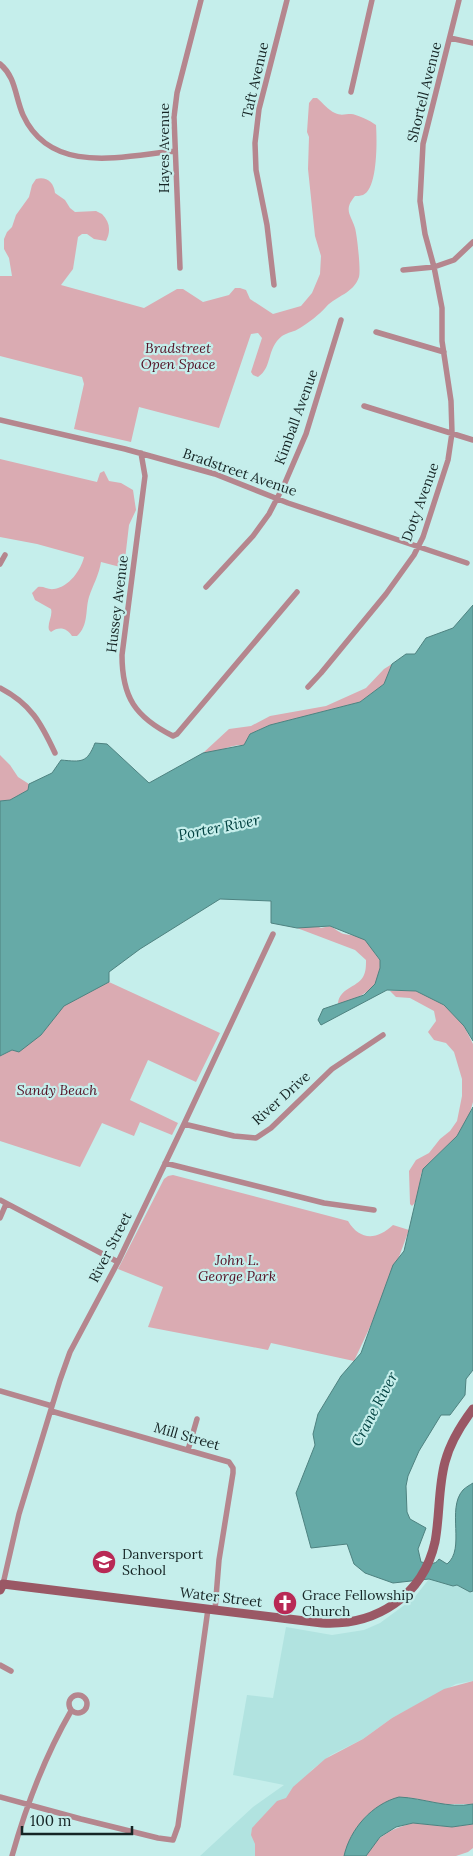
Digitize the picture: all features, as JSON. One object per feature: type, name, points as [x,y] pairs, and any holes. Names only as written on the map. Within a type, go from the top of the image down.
[{"type":"main road","name":"Water Street","points":[[2,1587],[313,1622],[347,1623],[360,1620],[385,1610],[402,1598],[422,1574],[430,1558],[435,1539],[440,1486],[445,1461],[454,1439],[473,1409]]},
{"type":"street","name":"Hayes Avenue","points":[[180,268],[174,117],[177,93],[201,0]]},
{"type":"street","name":"Taft Avenue","points":[[274,285],[256,170],[256,144],[259,109],[287,0]]},
{"type":"street","points":[[351,92],[372,0]]},
{"type":"street","name":"Shortell Avenue","points":[[442,308],[434,267],[424,234],[420,201],[422,144],[460,0]]},
{"type":"street","points":[[450,38],[473,43]]},
{"type":"street","points":[[0,64],[12,78],[22,113],[28,124],[40,139],[56,150],[73,156],[92,158],[175,151]]},
{"type":"street","points":[[403,270],[434,267],[454,260],[473,242]]},
{"type":"street","name":"Doty Avenue","points":[[308,687],[386,594],[423,537],[448,460],[452,433],[451,401],[442,341],[442,308]]},
{"type":"street","name":"Kimball Avenue","points":[[206,587],[253,536],[269,514],[306,434],[341,320]]},
{"type":"street","points":[[376,332],[444,352]]},
{"type":"street","points":[[364,406],[473,440]]},
{"type":"street","name":"Bradstreet Avenue","points":[[0,420],[141,453],[215,474],[277,498],[467,563]]},
{"type":"street","name":"Hussey Avenue","points":[[141,453],[145,476],[122,655],[122,675],[126,693],[135,706],[158,728],[174,735],[178,734],[297,592]]},
{"type":"street","points":[[0,564],[6,555]]},
{"type":"street","points":[[0,688],[23,702],[34,714],[55,753]]},
{"type":"street","name":"River Street","points":[[2,1587],[16,1526],[65,1364],[118,1262],[272,934]]},
{"type":"street","name":"River Drive","points":[[184,1124],[234,1136],[256,1138],[271,1128],[332,1069],[383,1035]]},
{"type":"street","points":[[165,1164],[324,1203],[374,1210]]},
{"type":"street","points":[[0,1200],[118,1262]]},
{"type":"street","points":[[0,1218],[6,1204]]},
{"type":"street","name":"Mill Street","points":[[0,1391],[227,1461],[233,1468],[178,1826],[173,1840],[80,1819],[27,1804]]},
{"type":"street","points":[[188,1450],[197,1419]]},
{"type":"street","points":[[0,1665],[12,1671]]},
{"type":"street","points":[[12,1856],[27,1804],[61,1727],[71,1710]]},
{"type":"street","points":[[0,1797],[27,1804]]},
{"type":"shaded area","points":[[429,1579],[453,1586],[457,1585],[469,1592],[473,1591],[473,1681],[456,1684],[392,1718],[363,1739],[331,1755],[313,1769],[302,1781],[291,1856],[200,1856],[253,1807],[284,1785],[233,1775],[247,1695],[273,1698],[286,1627],[332,1635],[364,1630],[380,1623],[414,1598]]},
{"type":"green space","name":"Bradstreet Open Space","points":[[313,98],[317,98],[335,113],[356,115],[376,125],[376,163],[372,184],[363,195],[355,196],[349,205],[350,216],[355,228],[358,252],[359,277],[356,283],[349,291],[330,303],[310,321],[282,336],[274,346],[266,368],[258,377],[251,372],[262,338],[258,333],[251,334],[219,428],[139,407],[131,442],[74,429],[84,384],[82,377],[0,356],[0,276],[12,276],[9,258],[4,249],[4,239],[12,227],[16,215],[29,197],[32,185],[36,179],[43,178],[49,181],[55,193],[65,200],[75,212],[96,211],[105,217],[108,223],[109,234],[106,241],[94,239],[87,234],[82,234],[78,237],[73,269],[61,285],[144,308],[177,289],[183,289],[203,302],[229,295],[235,288],[246,290],[250,299],[273,314],[301,306],[312,293],[320,274],[321,256],[315,236],[308,169],[309,137],[307,132],[309,103]]},
{"type":"green space","points":[[0,459],[97,482],[100,473],[104,471],[109,481],[121,483],[133,490],[136,510],[129,525],[124,568],[101,562],[89,597],[85,622],[77,636],[72,636],[63,629],[51,632],[49,627],[51,609],[35,600],[32,593],[38,587],[54,589],[65,585],[74,577],[84,557],[37,544],[0,537]]},
{"type":"green space","points":[[392,664],[393,669],[384,684],[360,702],[270,725],[250,734],[244,745],[203,753],[229,729],[251,726],[270,716],[326,706],[366,688],[384,669]]},
{"type":"green space","points":[[0,755],[18,777],[29,784],[28,790],[10,800],[0,801]]},
{"type":"green space","points":[[313,924],[321,928],[330,926],[342,933],[361,937],[368,943],[380,960],[380,970],[375,984],[364,994],[342,1004],[338,1003],[342,994],[363,977],[366,960],[355,950],[297,928]]},
{"type":"green space","name":"Sandy Beach","points":[[109,982],[220,1033],[196,1082],[148,1060],[130,1100],[178,1123],[172,1135],[140,1122],[134,1136],[102,1123],[80,1167],[0,1141],[0,1056],[41,1035],[64,1005]]},
{"type":"green space","points":[[390,991],[416,991],[439,1002],[464,1026],[473,1044],[473,1102],[468,1119],[457,1136],[423,1169],[418,1197],[412,1206],[410,1204],[409,1171],[416,1160],[429,1153],[457,1121],[462,1096],[462,1079],[454,1052],[446,1043],[434,1040],[428,1032],[436,1021],[434,1011],[410,998],[396,997]]},
{"type":"green space","name":"John L. George Park","points":[[173,1175],[348,1221],[353,1228],[363,1235],[375,1236],[381,1234],[393,1225],[409,1230],[384,1297],[354,1361],[271,1343],[268,1350],[148,1327],[163,1287],[118,1269],[164,1179]]},
{"type":"green space","points":[[473,1681],[473,1804],[442,1804],[399,1797],[366,1816],[355,1830],[344,1856],[255,1856],[255,1844],[251,1835],[252,1828],[277,1801],[286,1798],[293,1787],[325,1759],[363,1739],[392,1718],[444,1689]]},
{"type":"green space","points":[[413,1823],[452,1827],[473,1824],[473,1848],[456,1856],[366,1856],[374,1843],[380,1838],[399,1827]]},
{"type":"water","name":"Porter River","points":[[473,605],[473,1041],[464,1026],[444,1005],[416,991],[387,990],[321,1025],[318,1020],[323,1009],[364,995],[375,984],[380,968],[380,960],[365,940],[330,926],[297,928],[271,923],[271,901],[220,899],[140,949],[109,972],[109,982],[64,1006],[41,1035],[19,1052],[12,1050],[0,1056],[0,801],[10,800],[28,790],[29,784],[52,773],[61,760],[83,760],[95,743],[107,744],[149,783],[203,753],[244,745],[250,734],[270,725],[360,702],[384,684],[392,664],[406,654],[415,654],[426,638],[453,628]]},
{"type":"water","name":"Crane River","points":[[473,1107],[473,1370],[466,1379],[465,1395],[450,1415],[441,1415],[419,1451],[408,1476],[406,1486],[407,1512],[410,1519],[426,1528],[418,1549],[421,1562],[433,1563],[439,1559],[447,1564],[455,1549],[455,1518],[458,1498],[463,1490],[473,1483],[473,1591],[470,1592],[457,1585],[453,1586],[429,1579],[393,1583],[365,1573],[354,1564],[347,1544],[311,1548],[296,1493],[315,1445],[313,1434],[318,1414],[341,1376],[361,1353],[393,1265],[404,1251],[423,1169],[457,1136]]},
{"type":"water","points":[[399,1797],[454,1805],[473,1804],[473,1824],[452,1827],[413,1823],[396,1827],[380,1837],[366,1856],[344,1856],[351,1836],[364,1819],[380,1805]]},
{"type":"place","name":"Danversport School","points":[[104,1562]]},
{"type":"place","name":"Grace Fellowship Church","points":[[285,1603]]}]
